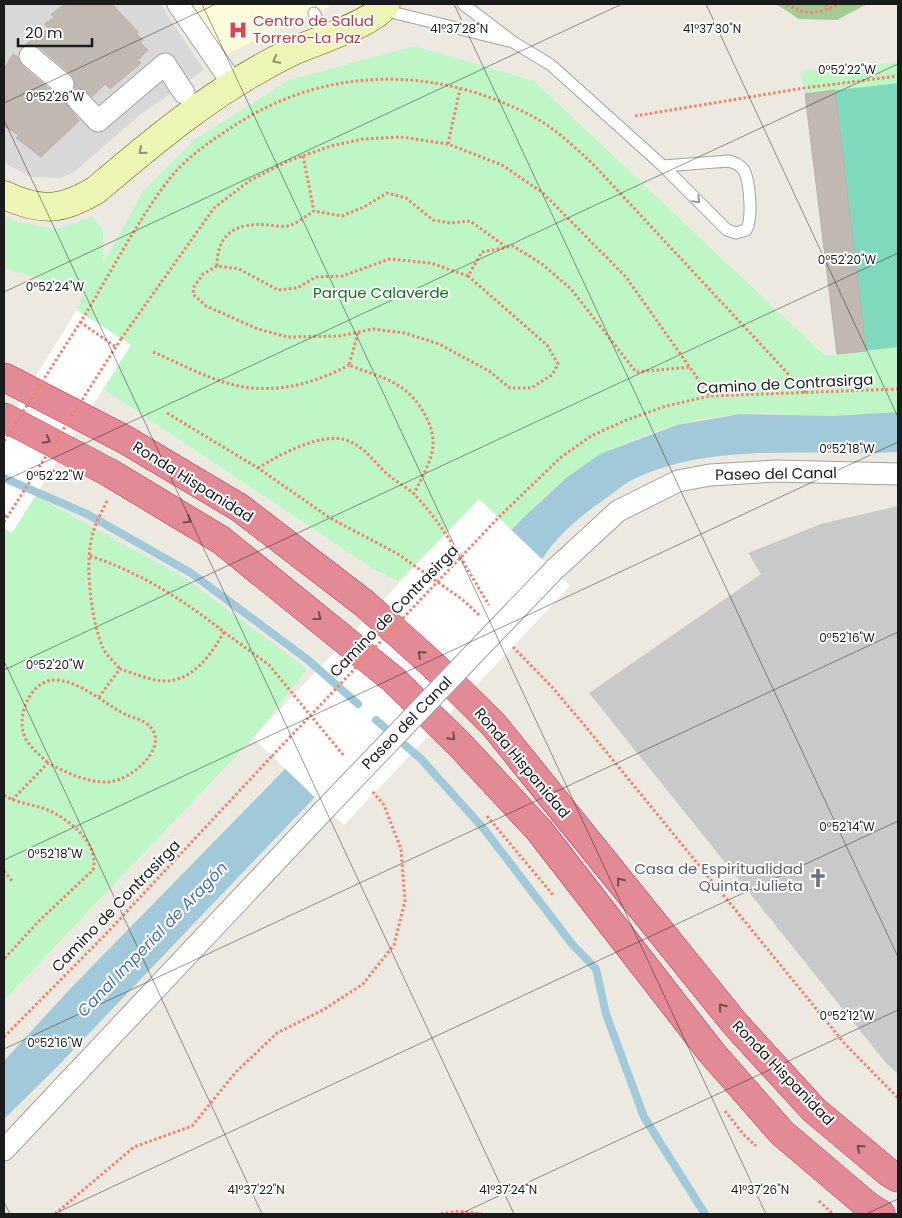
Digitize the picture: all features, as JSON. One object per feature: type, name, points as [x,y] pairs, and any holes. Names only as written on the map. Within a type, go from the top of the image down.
[{"type":"highway","name":"Ronda Hispanidad","points":[[4,376],[124,439],[240,508],[365,604],[493,724],[749,1039],[814,1110],[888,1172],[898,1178]]},
{"type":"highway","name":"Ronda Hispanidad","points":[[4,417],[110,473],[221,540],[394,680],[462,747],[539,830],[711,1052],[782,1133],[868,1206],[881,1214]]},
{"type":"street","points":[[178,4],[232,84]]},
{"type":"street","points":[[4,195],[34,207],[49,208],[80,200],[96,190],[194,108],[232,84],[291,52],[373,17],[384,7]]},
{"type":"street","points":[[30,56],[63,84]]},
{"type":"street","points":[[78,100],[98,120],[165,64],[184,93]]},
{"type":"street","name":"Paseo del Canal","points":[[4,1150],[326,808],[554,570],[602,523],[618,511],[678,481],[710,475],[776,471],[898,474]]},
{"type":"lane","points":[[464,4],[513,42],[551,65],[663,166],[727,230],[736,233],[746,230],[750,220],[747,177],[738,164],[730,161],[663,166]]},
{"type":"lane","points":[[384,7],[513,42]]},
{"type":"lane","points":[[314,13],[326,37]]},
{"type":"path","points":[[787,4],[798,11],[811,14],[829,9],[838,4]]},
{"type":"path","points":[[826,4],[829,9]]},
{"type":"path","points":[[612,120],[804,88],[898,76]]},
{"type":"path","points":[[4,441],[171,177],[210,142],[255,112],[305,92],[340,82],[394,78],[433,82],[484,95],[530,115],[558,133],[592,164],[806,393]]},
{"type":"path","points":[[448,144],[460,89]]},
{"type":"path","points":[[4,522],[5,516],[121,339],[214,208],[249,181],[303,156],[331,146],[364,139],[401,138],[448,144],[502,165],[543,193],[626,277],[710,396]]},
{"type":"path","points":[[303,156],[314,211]]},
{"type":"path","points":[[217,266],[217,254],[226,234],[240,226],[262,224],[290,226],[314,211],[342,216],[364,207],[387,193],[406,198],[433,220],[450,223],[470,221],[506,246]]},
{"type":"path","points":[[468,276],[482,252],[513,246],[542,264],[572,289],[636,372],[690,367]]},
{"type":"path","points":[[390,259],[431,263],[468,276],[547,345],[558,364],[552,375],[531,388],[510,388],[489,371],[439,344],[405,333],[373,328],[358,334],[288,337],[258,329],[206,306],[193,294],[194,286],[203,274],[217,266],[239,269],[278,290],[297,288],[316,278],[342,276],[390,259]]},
{"type":"path","points":[[80,322],[116,347]]},
{"type":"path","points":[[153,352],[226,383],[253,388],[300,385],[324,378],[349,365],[358,334]]},
{"type":"path","points":[[349,365],[392,382],[414,398],[426,417],[434,435],[431,456],[414,494]]},
{"type":"path","name":"Camino de Contrasirga","points":[[4,1038],[104,936],[499,517],[560,458],[591,436],[666,406],[710,396],[898,389]]},
{"type":"path","points":[[167,413],[258,468],[330,518],[398,554],[464,600],[485,620]]},
{"type":"path","points":[[258,468],[286,450],[319,441],[345,439],[366,450],[386,472],[414,494],[442,529],[494,612]]},
{"type":"path","points":[[38,463],[47,468]]},
{"type":"path","points":[[98,496],[115,505]]},
{"type":"path","points":[[107,501],[92,534],[90,556],[96,625],[104,650],[120,669],[162,681],[181,678],[196,669],[214,651],[224,632]]},
{"type":"path","points":[[90,556],[117,566],[165,591],[269,665],[347,759]]},
{"type":"path","points":[[506,640],[584,724],[846,1044],[898,1098]]},
{"type":"path","points":[[515,646],[520,654]]},
{"type":"path","points":[[99,697],[120,669]]},
{"type":"path","points":[[348,673],[355,680]]},
{"type":"path","points":[[52,680],[65,682],[99,697],[122,713],[141,720],[151,727],[156,734],[157,743],[150,755],[124,778],[110,782],[71,775],[48,763],[26,740],[22,720],[25,705],[32,694],[42,685],[52,680]]},
{"type":"path","points":[[12,800],[48,763]]},
{"type":"path","points":[[55,1214],[134,1147],[192,1126],[235,1073],[277,1033],[324,1010],[363,984],[394,945],[405,901],[401,849],[384,805],[372,790]]},
{"type":"path","points":[[4,795],[12,800],[46,810],[61,818],[91,846],[96,860],[93,870],[39,921],[4,959]]},
{"type":"path","points":[[485,813],[559,902]]},
{"type":"path","points":[[4,871],[12,881]]},
{"type":"path","points":[[719,1104],[744,1135],[758,1148]]},
{"type":"path","points":[[818,1201],[833,1214]]},
{"type":"path","points":[[441,1214],[459,1211],[482,1214]]},
{"type":"shaded area","points":[[4,4],[160,4],[204,70],[140,115],[73,173],[60,178],[32,177],[4,163]]},
{"type":"shaded area","name":"Centro de Salud Torrero-La Paz","points":[[184,4],[327,4],[329,7],[259,38],[220,58]]},
{"type":"shaded area","name":"Casa de Espiritualidad Quinta Julieta","points":[[898,506],[898,1074],[886,1063],[589,693],[761,574],[748,553],[821,524]]},
{"type":"green space","points":[[776,4],[867,4],[837,20],[799,19]]},
{"type":"green space","name":"Parque Calaverde","points":[[415,46],[534,81],[825,356],[898,347],[898,412],[850,416],[739,414],[673,426],[642,436],[613,449],[585,465],[559,484],[512,531],[479,500],[398,581],[375,570],[103,389],[36,496],[185,578],[307,669],[253,738],[4,1000],[4,427],[77,310],[84,292],[4,268],[4,215],[16,222],[57,229],[92,217],[103,230],[103,264],[143,191],[195,139],[289,80]]},
{"type":"green space","points":[[898,62],[898,83],[805,94],[800,71]]},
{"type":"green space","points":[[898,83],[898,347],[837,354],[805,94]]},
{"type":"water","name":"Canal Imperial de Aragón","points":[[898,412],[898,452],[764,453],[698,459],[666,467],[636,478],[587,512],[570,526],[542,559],[56,1068],[4,1119],[4,1061],[68,991],[285,769],[522,519],[565,479],[600,454],[677,425],[740,414],[834,416]]},
{"type":"pier","points":[[77,310],[131,345],[12,533],[4,528],[4,427]]},
{"type":"pier","points":[[479,499],[570,586],[344,825],[253,738]]},
{"type":"building","points":[[66,4],[112,4],[138,32],[137,34],[143,40],[140,42],[148,50],[138,60],[141,63],[110,89],[105,84],[92,97],[82,88],[74,88],[75,80],[71,74],[38,46],[26,44],[48,29],[45,24],[54,17],[51,14]]},
{"type":"building","points":[[13,54],[18,57],[22,66],[55,94],[66,96],[66,103],[79,121],[41,157],[16,138],[19,135],[4,126],[4,69]]},
{"type":"building","points":[[835,90],[866,351],[837,354],[805,94]]},
{"type":"waterway","points":[[4,478],[87,514],[191,573],[308,660],[358,704]]},
{"type":"waterway","points":[[376,720],[421,759],[484,829],[572,944],[596,969],[606,1014],[644,1117],[705,1214]]},
{"type":"place","name":"Centro de Salud Torrero-La Paz","points":[[238,30]]},
{"type":"place","name":"Casa de Espiritualidad Quinta Julieta","points":[[818,878]]}]
